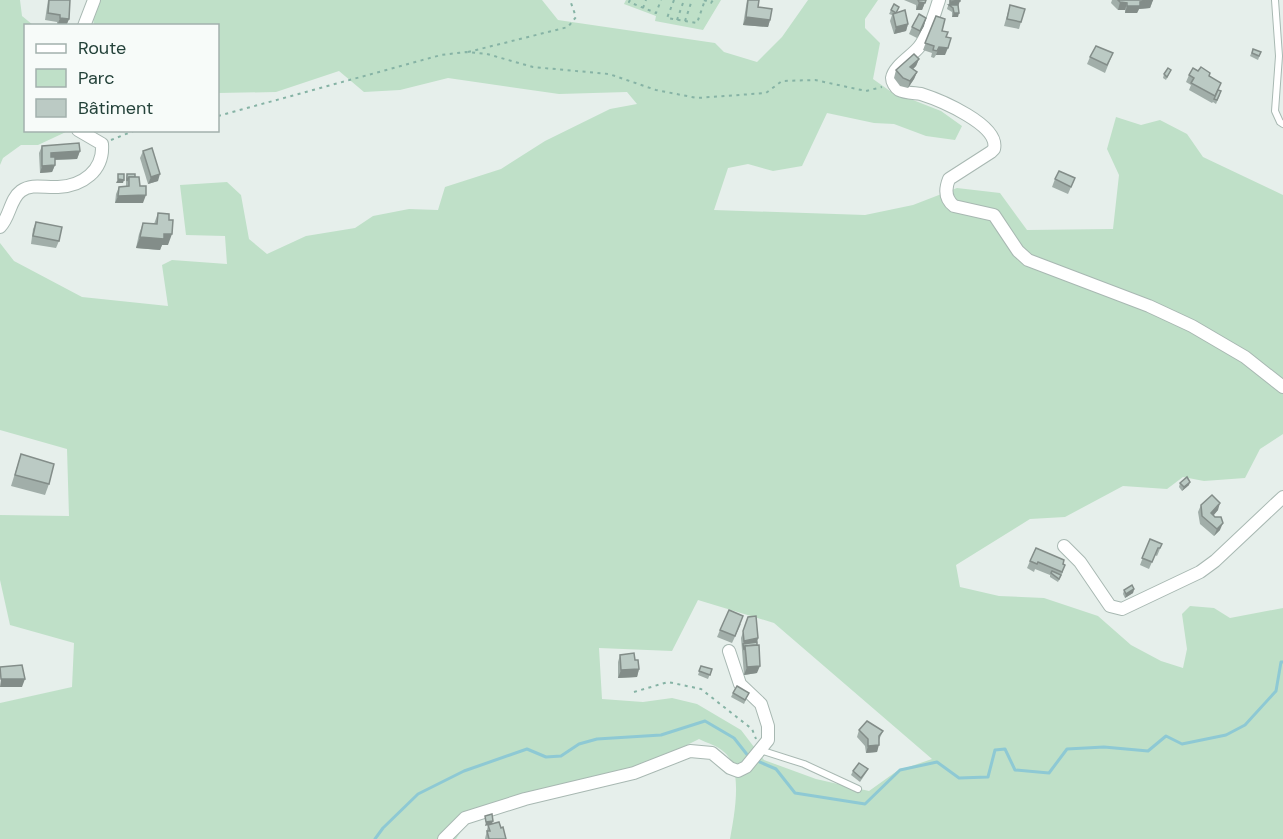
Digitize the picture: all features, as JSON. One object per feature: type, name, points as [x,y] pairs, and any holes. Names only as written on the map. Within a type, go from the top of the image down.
[{"type":"street","points":[[85,24],[94,0]]},
{"type":"street","points":[[939,0],[923,41],[892,77],[893,84],[899,90],[934,99],[965,113],[985,128],[994,142],[994,149],[991,152],[949,179],[946,191],[950,203],[954,206],[994,215],[1018,251],[1028,260],[1060,270],[1184,322],[1245,357],[1283,387]]},
{"type":"street","points":[[0,227],[16,195],[23,189],[36,186],[61,187],[82,181],[92,175],[102,157],[102,144],[81,132]]},
{"type":"street","points":[[1064,546],[1080,562],[1110,606],[1122,609],[1200,573],[1283,497]]},
{"type":"street","points":[[444,839],[465,818],[525,799],[634,773],[690,751],[712,753],[730,768],[738,771],[746,767],[768,740],[768,726],[761,704],[740,684],[729,651]]},
{"type":"lane","points":[[1275,0],[1279,56],[1275,111],[1283,124]]},
{"type":"lane","points":[[758,753],[804,765],[858,789]]},
{"type":"path","points":[[219,116],[441,55],[465,52],[568,27],[576,17],[570,0]]},
{"type":"path","points":[[630,0],[629,2],[656,13],[661,0]]},
{"type":"path","points":[[643,8],[646,0]]},
{"type":"path","points":[[674,0],[667,18],[697,24],[705,0],[711,3],[713,0]]},
{"type":"path","points":[[677,20],[684,0]]},
{"type":"path","points":[[685,21],[692,0]]},
{"type":"path","points":[[465,52],[487,54],[533,67],[609,74],[656,90],[697,98],[766,93],[782,81],[815,81],[866,91],[893,84]]},
{"type":"path","points":[[102,144],[131,132]]},
{"type":"path","points":[[634,692],[668,682],[700,689],[752,729],[758,753]]},
{"type":"green space","points":[[0,0],[20,0],[22,16],[32,24],[24,24],[24,132],[66,132],[38,145],[21,145],[3,158],[0,165]]},
{"type":"green space","points":[[90,0],[542,0],[558,20],[715,43],[724,52],[757,62],[782,37],[808,0],[878,0],[865,19],[865,28],[880,43],[873,79],[890,91],[941,111],[962,126],[955,140],[926,136],[894,124],[874,123],[827,113],[802,166],[773,171],[748,164],[728,168],[714,210],[865,215],[913,205],[957,188],[1000,193],[1027,230],[1113,229],[1119,175],[1107,149],[1116,117],[1141,125],[1160,120],[1187,134],[1203,157],[1283,195],[1283,434],[1260,449],[1245,478],[1204,481],[1183,477],[1167,489],[1123,486],[1065,517],[1030,519],[956,565],[960,587],[999,596],[1044,598],[1098,616],[1131,645],[1161,661],[1183,668],[1187,649],[1182,614],[1190,606],[1214,608],[1230,618],[1283,608],[1283,839],[730,839],[736,793],[734,769],[724,752],[699,739],[669,754],[465,825],[456,839],[0,839],[0,703],[72,687],[74,643],[10,625],[0,580],[0,515],[69,516],[67,449],[0,430],[0,243],[14,261],[82,297],[168,306],[162,265],[172,260],[227,264],[225,236],[186,235],[180,185],[227,182],[241,195],[249,239],[267,254],[306,236],[355,228],[373,216],[409,209],[438,210],[445,187],[501,169],[545,141],[610,109],[637,104],[627,92],[559,94],[448,78],[400,90],[364,92],[339,71],[276,92],[219,93],[219,24],[94,24]],"holes":[[[698,600],[774,623],[932,759],[897,771],[869,791],[816,779],[764,760],[741,730],[697,704],[672,698],[643,702],[602,699],[599,648],[672,651]]]},
{"type":"green space","points":[[626,0],[721,0],[703,30],[655,21],[656,16],[624,4]]},
{"type":"building","points":[[49,0],[70,0],[69,19],[48,13]]},
{"type":"building","points":[[748,0],[759,0],[758,7],[772,9],[770,20],[746,17]]},
{"type":"building","points":[[1118,0],[1153,0],[1140,2],[1140,6],[1127,6],[1127,3]]},
{"type":"building","points":[[894,4],[899,7],[896,13],[891,10]]},
{"type":"building","points":[[949,5],[958,5],[959,13],[954,13],[953,8]]},
{"type":"building","points":[[1010,5],[1025,9],[1021,22],[1007,19]]},
{"type":"building","points":[[905,10],[908,24],[896,27],[893,14]]},
{"type":"building","points":[[919,14],[926,18],[920,31],[912,27]]},
{"type":"building","points":[[936,16],[945,19],[942,31],[948,32],[946,37],[951,38],[948,48],[939,47],[937,51],[933,50],[934,46],[925,43]]},
{"type":"building","points":[[1096,46],[1113,53],[1107,65],[1090,57]]},
{"type":"building","points":[[1253,49],[1261,52],[1259,56],[1252,53]]},
{"type":"building","points":[[914,54],[919,59],[910,67],[917,72],[910,81],[903,78],[896,70]]},
{"type":"building","points":[[1201,67],[1210,73],[1209,76],[1221,83],[1215,96],[1191,83],[1194,78],[1189,75],[1193,68],[1198,71]]},
{"type":"building","points":[[1168,68],[1171,70],[1167,77],[1164,74]]},
{"type":"building","points":[[1218,90],[1221,91],[1217,100],[1214,99]]},
{"type":"building","points":[[79,143],[80,151],[51,153],[51,157],[55,157],[55,165],[42,166],[42,146]]},
{"type":"building","points":[[152,148],[160,174],[151,177],[143,151]]},
{"type":"building","points":[[1059,171],[1075,178],[1071,187],[1055,179]]},
{"type":"building","points":[[118,174],[124,174],[124,180],[118,179]]},
{"type":"building","points":[[127,174],[135,174],[135,177],[129,177],[127,181]]},
{"type":"building","points":[[129,177],[139,177],[140,186],[146,186],[146,195],[118,196],[119,187],[129,186]]},
{"type":"building","points":[[158,213],[169,214],[169,220],[173,220],[172,234],[164,234],[164,239],[140,237],[143,223],[157,224]]},
{"type":"building","points":[[36,222],[62,227],[59,241],[33,236]]},
{"type":"building","points":[[21,454],[54,464],[49,484],[15,475]]},
{"type":"building","points":[[1187,477],[1190,482],[1184,487],[1180,483]]},
{"type":"building","points":[[1212,495],[1220,503],[1211,513],[1215,517],[1221,517],[1223,523],[1217,529],[1202,516],[1201,505]]},
{"type":"building","points":[[1150,539],[1162,544],[1152,562],[1142,558]]},
{"type":"building","points":[[1036,548],[1064,560],[1065,565],[1062,572],[1030,561]]},
{"type":"building","points":[[1052,571],[1061,575],[1059,579],[1051,573]]},
{"type":"building","points":[[1132,585],[1134,589],[1126,594],[1124,590]]},
{"type":"building","points":[[729,610],[743,616],[735,636],[720,630]]},
{"type":"building","points":[[756,616],[758,638],[744,641],[743,631],[748,617]]},
{"type":"building","points":[[757,642],[757,645],[745,646],[744,650],[743,644]]},
{"type":"building","points":[[759,645],[760,666],[747,667],[745,646]]},
{"type":"building","points":[[634,653],[639,669],[621,670],[620,655]]},
{"type":"building","points":[[22,665],[25,679],[1,679],[0,667]]},
{"type":"building","points":[[701,666],[712,669],[710,675],[699,671]]},
{"type":"building","points":[[737,686],[749,693],[745,700],[733,693]]},
{"type":"building","points":[[867,721],[883,731],[879,736],[879,745],[868,746],[868,739],[859,730]]},
{"type":"building","points":[[859,763],[868,769],[861,778],[853,771]]},
{"type":"building","points":[[492,814],[493,821],[486,822],[485,816]]},
{"type":"building","points":[[499,822],[506,839],[489,839],[488,825]]},
{"type":"waterway","points":[[755,760],[776,769],[795,793],[865,804],[900,770],[937,762],[959,778],[988,777],[995,750],[1005,749],[1015,770],[1049,773],[1067,749],[1104,747],[1148,751],[1166,736],[1182,744],[1226,735],[1245,725],[1276,691],[1281,662],[1283,662]]},
{"type":"waterway","points":[[375,839],[383,828],[418,794],[464,771],[527,749],[546,757],[561,756],[579,744],[597,739],[661,735],[705,721],[734,738],[749,757]]}]
